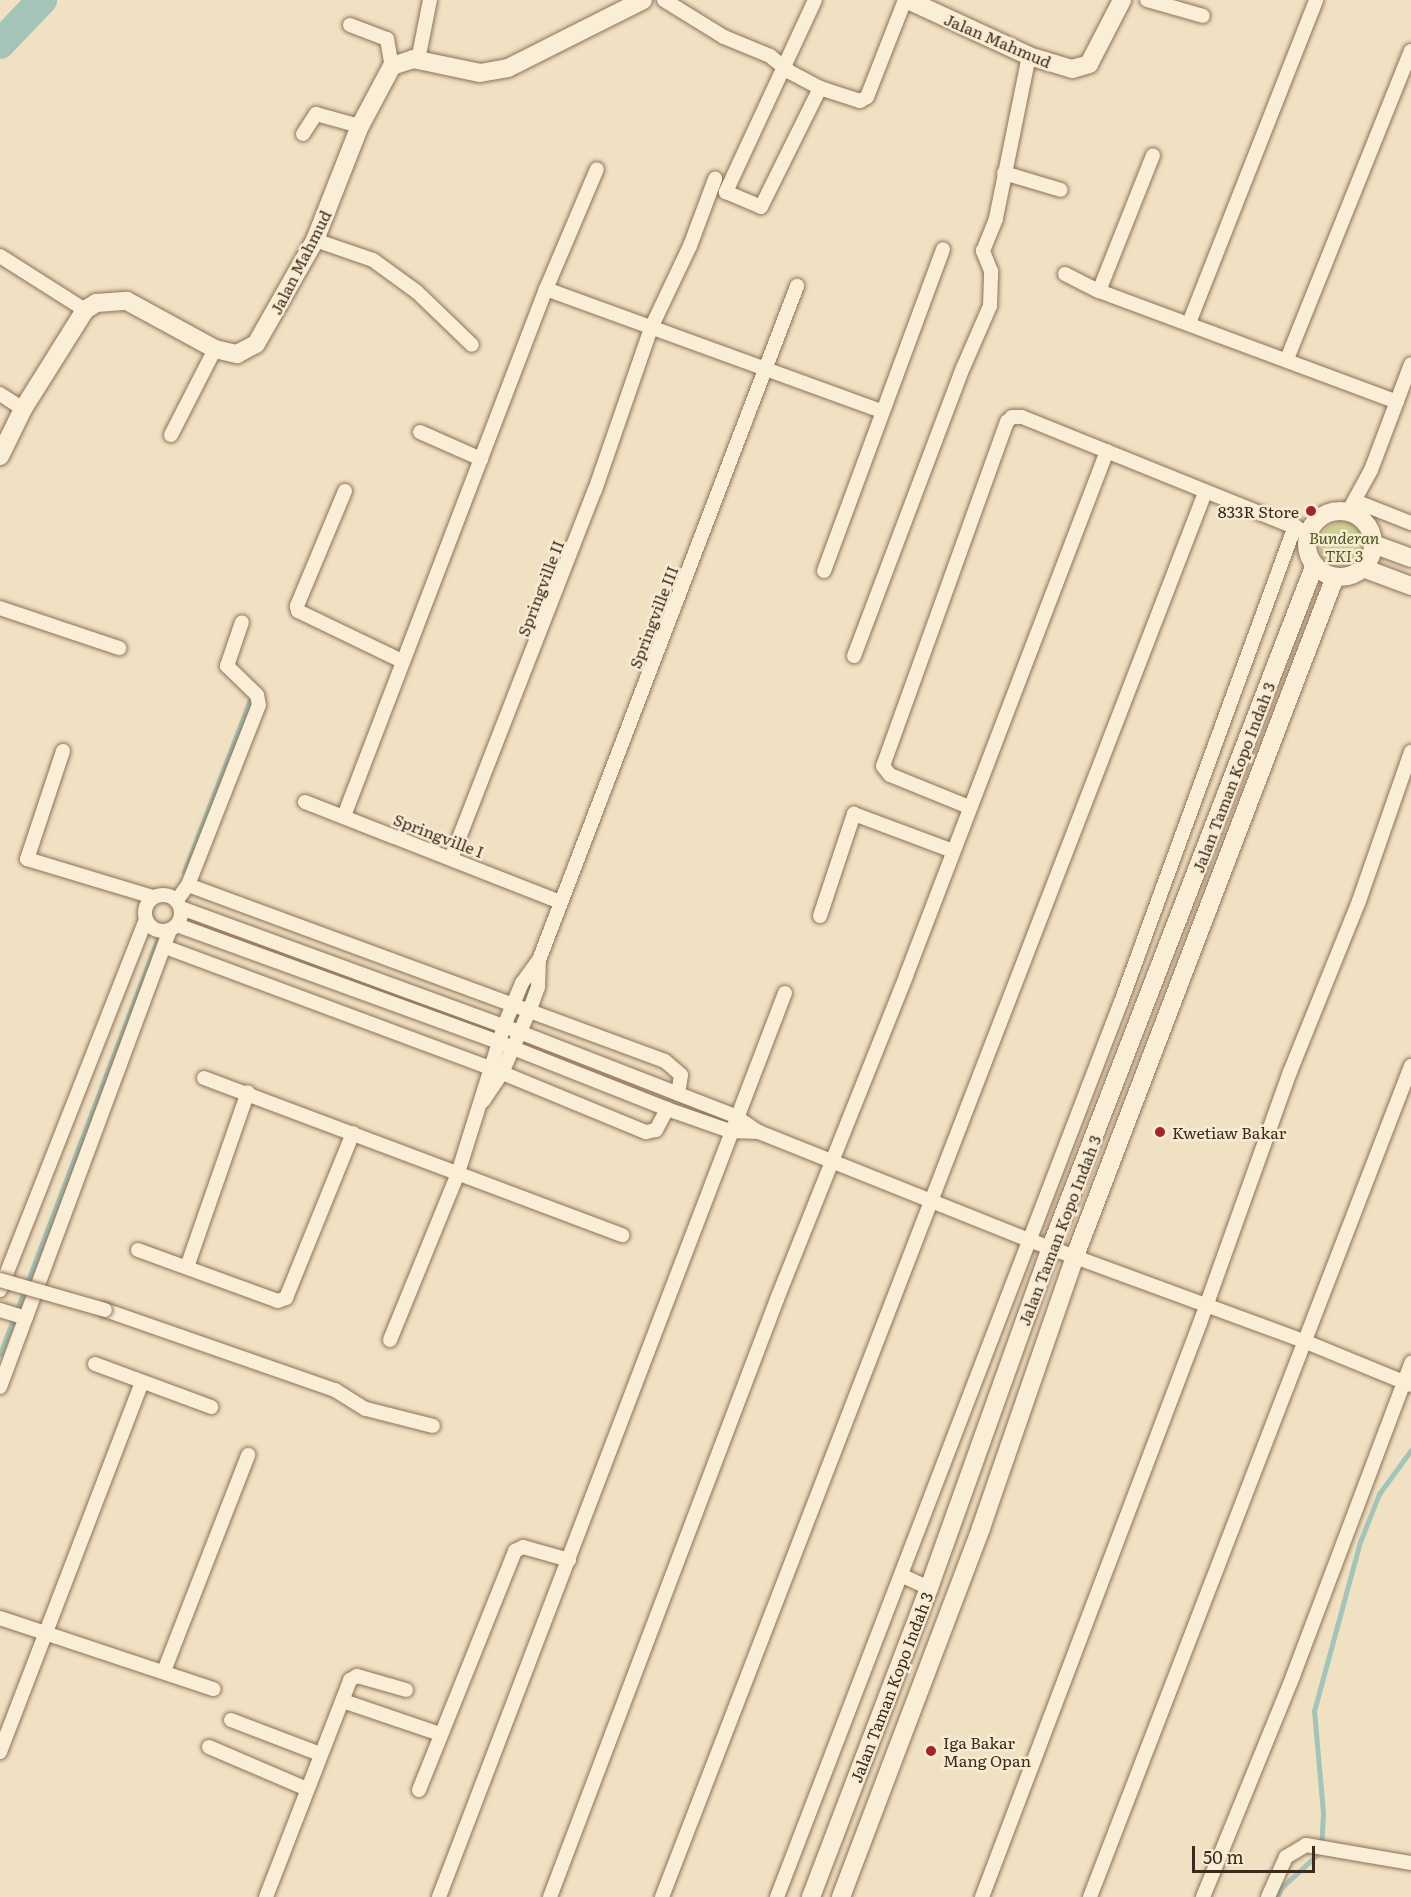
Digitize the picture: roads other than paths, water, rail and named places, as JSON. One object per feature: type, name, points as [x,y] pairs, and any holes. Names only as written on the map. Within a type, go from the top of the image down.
[{"type":"main road","points":[[392,66],[406,59],[480,73],[493,72],[590,29],[643,0]]},
{"type":"main road","name":"Jalan Mahmud","points":[[907,0],[1029,56],[1067,68],[1089,64],[1122,0]]},
{"type":"main road","name":"Jalan Mahmud","points":[[85,310],[107,299],[127,301],[215,350],[237,354],[256,344],[315,240],[360,126],[392,66]]},
{"type":"main road","points":[[0,456],[23,409],[85,310]]},
{"type":"main road","points":[[1352,506],[1366,524],[1373,544],[1363,568],[1351,576],[1335,577],[1314,567],[1302,529],[1327,514],[1352,506]]},
{"type":"main road","points":[[1373,544],[1411,558]]},
{"type":"main road","name":"Jalan Taman Kopo Indah 3","points":[[811,1897],[929,1588],[1051,1247],[1314,567]]},
{"type":"main road","points":[[1363,568],[1411,586]]},
{"type":"main road","name":"Jalan Taman Kopo Indah 3","points":[[841,1897],[981,1528],[1075,1256],[1335,577]]},
{"type":"street","points":[[418,60],[430,0]]},
{"type":"street","points":[[664,0],[724,38],[771,56],[784,68],[820,88],[860,101],[867,97],[907,0]]},
{"type":"street","points":[[815,0],[726,192],[761,207],[820,88]]},
{"type":"street","points":[[1147,0],[1203,15]]},
{"type":"street","points":[[1190,323],[1316,0]]},
{"type":"street","points":[[350,25],[387,39],[392,66]]},
{"type":"street","points":[[1287,359],[1411,51]]},
{"type":"street","points":[[855,656],[990,306],[991,271],[983,251],[996,218],[1029,56]]},
{"type":"street","points":[[303,134],[316,114],[360,126]]},
{"type":"street","points":[[1099,291],[1153,155]]},
{"type":"street","points":[[344,816],[546,289],[597,169]]},
{"type":"street","points":[[1004,173],[1061,190]]},
{"type":"street","name":"Springville II","points":[[452,856],[595,490],[651,328],[690,246],[715,179]]},
{"type":"street","points":[[315,240],[373,260],[417,291],[472,345]]},
{"type":"street","points":[[824,571],[881,411],[943,249]]},
{"type":"street","points":[[0,256],[85,310]]},
{"type":"street","points":[[1065,274],[1099,291],[1287,359],[1397,402]]},
{"type":"street","name":"Springville III","points":[[539,960],[797,286]]},
{"type":"street","points":[[546,289],[651,328],[716,348],[764,371],[881,411]]},
{"type":"street","points":[[171,435],[215,350]]},
{"type":"street","points":[[1411,364],[1371,470],[1352,506],[1411,523]]},
{"type":"street","points":[[0,394],[23,409]]},
{"type":"street","points":[[777,1897],[1302,529],[1205,493],[1022,417],[1012,417],[1007,422],[883,766],[890,775],[969,807]]},
{"type":"street","points":[[420,432],[481,459]]},
{"type":"street","points":[[550,1897],[1107,451]]},
{"type":"street","points":[[345,491],[297,606],[298,611],[402,661]]},
{"type":"street","points":[[662,1897],[1205,493]]},
{"type":"street","points":[[0,608],[119,648]]},
{"type":"street","points":[[0,1387],[23,1317],[173,927],[179,904],[259,705],[257,695],[227,666],[242,622]]},
{"type":"street","points":[[63,750],[27,859],[153,897],[165,894],[179,904],[735,1116],[759,1132],[1029,1240],[1306,1342],[1407,1385]]},
{"type":"street","points":[[982,1897],[1207,1305],[1290,1072],[1359,901],[1411,752]]},
{"type":"street","name":"Springville I","points":[[305,802],[452,856],[560,902]]},
{"type":"street","points":[[820,916],[854,814],[953,851]]},
{"type":"street","points":[[188,885],[514,1002],[664,1061],[681,1075],[678,1094]]},
{"type":"street","points":[[0,1290],[146,920],[145,908],[153,897]]},
{"type":"street","points":[[146,920],[156,930],[173,927],[498,1042],[667,1109],[730,1131],[759,1132]]},
{"type":"street","points":[[165,946],[488,1067],[646,1132],[656,1130],[667,1109]]},
{"type":"street","points":[[390,1340],[458,1173],[488,1067],[504,1026],[522,983],[539,960]]},
{"type":"street","points":[[477,1110],[502,1073],[530,1009],[538,987],[539,960]]},
{"type":"street","points":[[440,1897],[735,1116],[785,993]]},
{"type":"street","points":[[1121,1002],[1144,1010]]},
{"type":"street","points":[[1090,1897],[1411,1066]]},
{"type":"street","points":[[204,1078],[248,1092],[622,1235]]},
{"type":"street","points":[[188,1267],[248,1092]]},
{"type":"street","points":[[138,1250],[278,1301],[286,1298],[353,1133]]},
{"type":"street","points":[[0,1280],[105,1310],[335,1390],[366,1409],[432,1426]]},
{"type":"street","points":[[0,1310],[23,1317]]},
{"type":"street","points":[[95,1364],[211,1407]]},
{"type":"street","points":[[1203,1897],[1407,1385],[1411,1364]]},
{"type":"street","points":[[0,1752],[142,1383]]},
{"type":"street","points":[[164,1671],[248,1455]]},
{"type":"street","points":[[419,1790],[515,1551],[523,1546],[569,1560]]},
{"type":"street","points":[[901,1575],[929,1588]]},
{"type":"street","points":[[2,1615],[213,1689]]},
{"type":"street","points":[[266,1897],[320,1754],[354,1676],[406,1690]]},
{"type":"street","points":[[343,1701],[440,1734]]},
{"type":"street","points":[[231,1720],[320,1754]]},
{"type":"street","points":[[209,1747],[307,1789]]},
{"type":"street","points":[[1268,1897],[1286,1857],[1306,1845],[1324,1845],[1411,1863]]},
{"type":"waterway","points":[[0,44],[42,0]]},
{"type":"waterway","points":[[184,872],[250,700]]},
{"type":"waterway","points":[[0,1354],[158,939]]},
{"type":"waterway","points":[[1277,1897],[1281,1888],[1321,1851],[1323,1813],[1314,1711],[1360,1542],[1379,1494],[1411,1450]]},
{"type":"place","name":"833R Store","points":[[1311,511]]},
{"type":"place","name":"Kwetiaw Bakar","points":[[1160,1132]]},
{"type":"place","name":"Iga Bakar Mang Opan","points":[[931,1751]]},
{"type":"park label","name":"Bunderan TKI 3","points":[[1344,546]]}]
